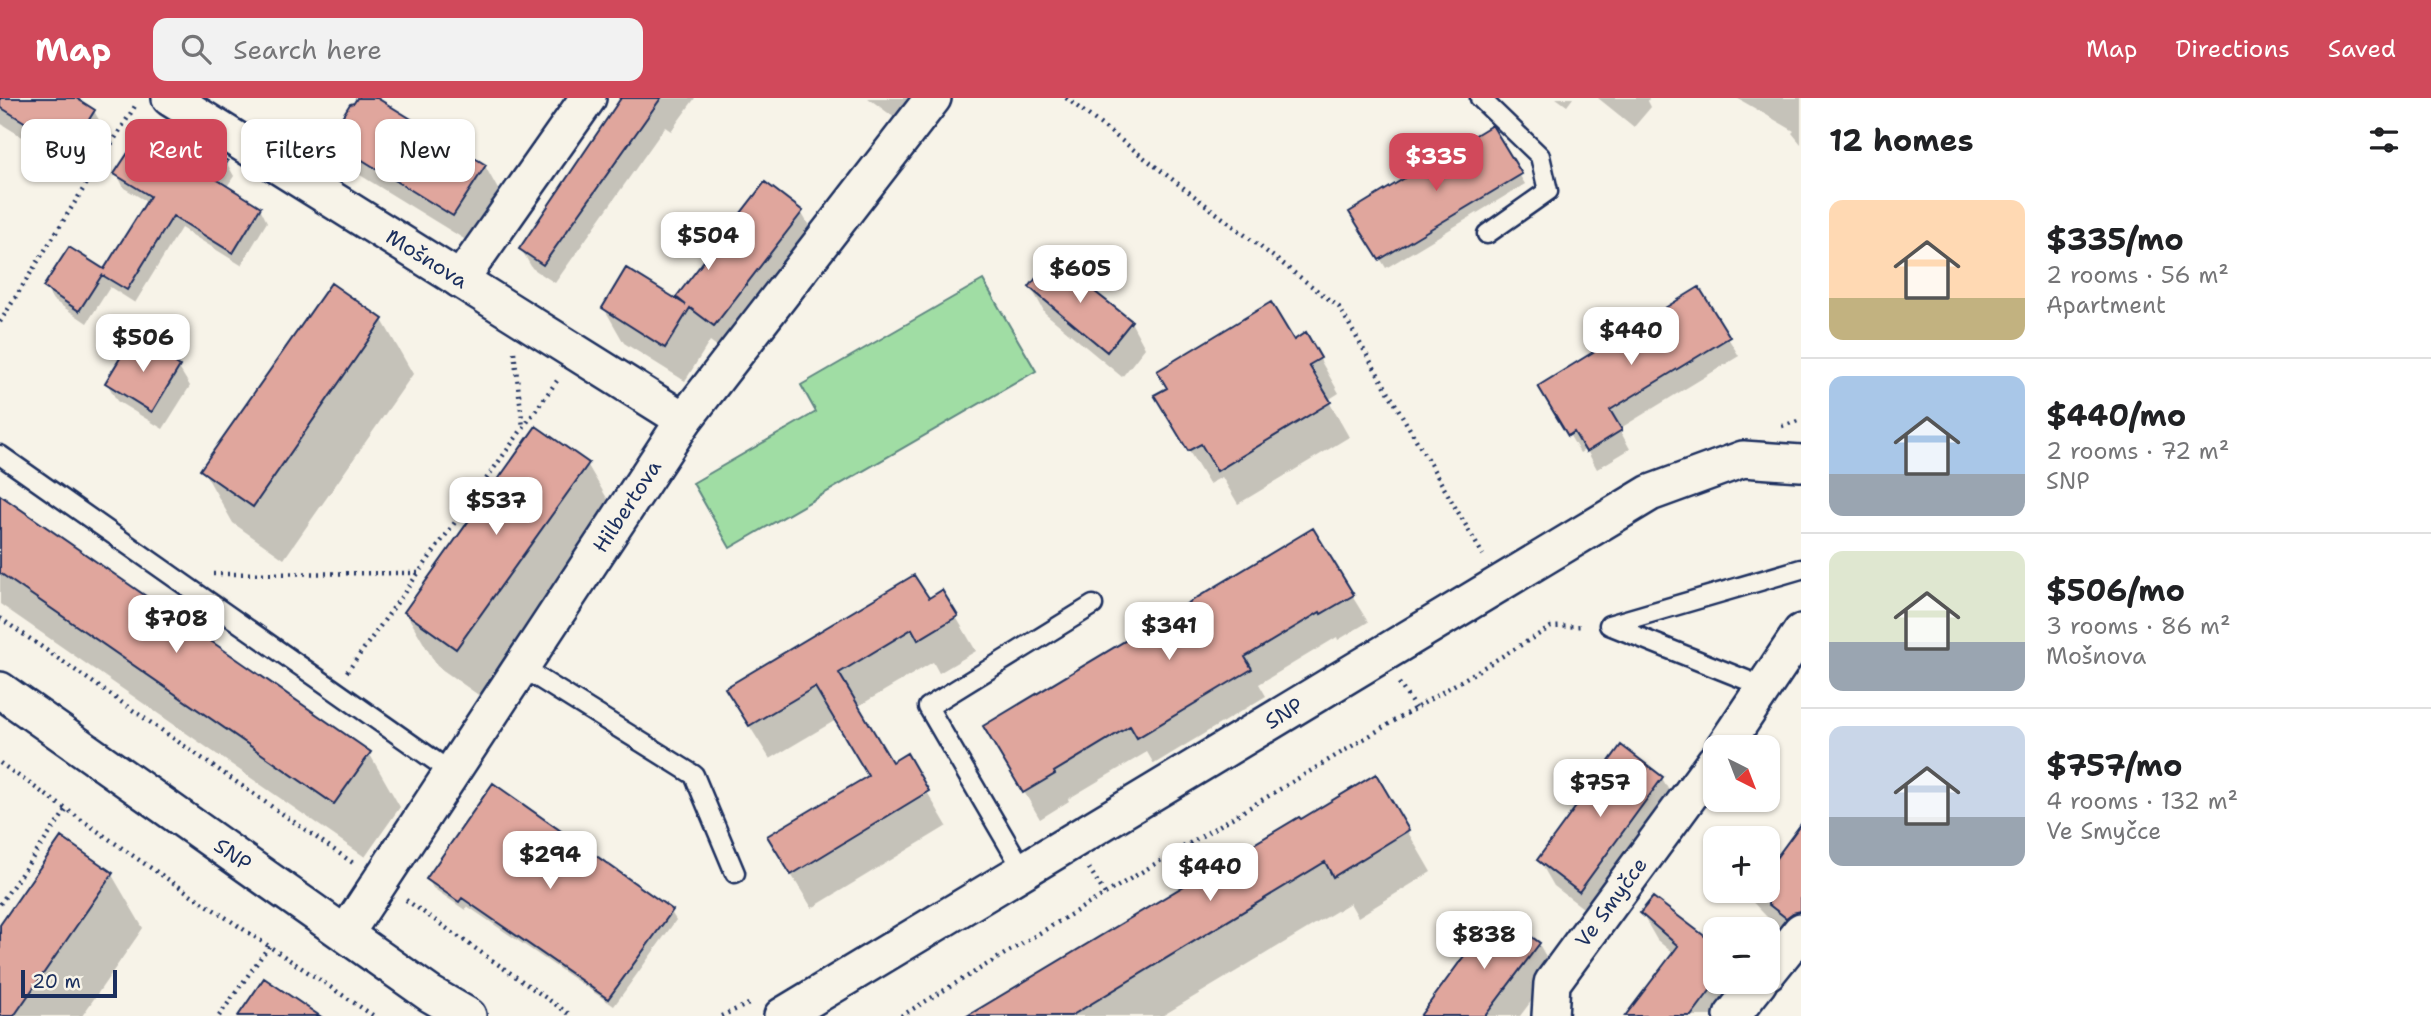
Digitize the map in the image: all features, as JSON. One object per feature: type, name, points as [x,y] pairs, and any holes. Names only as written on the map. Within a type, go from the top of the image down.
[{"type":"street","name":"Mošnova","points":[[170,98],[215,110],[460,280],[684,420]]},
{"type":"street","points":[[460,280],[588,98]]},
{"type":"street","name":"Hilbertova","points":[[346,933],[684,420],[933,98]]},
{"type":"street","name":"SNP","points":[[768,1009],[1023,870],[1650,493],[1743,459],[1801,463]]},
{"type":"street","points":[[1732,735],[1801,632]]},
{"type":"street","name":"SNP","points":[[0,691],[430,994],[468,1016]]},
{"type":"street","name":"Ve Smyčce","points":[[1550,1016],[1552,983],[1703,777]]},
{"type":"street","points":[[1780,957],[1801,931]]},
{"type":"street","points":[[1732,1016],[1749,994]]},
{"type":"lane","points":[[1481,98],[1540,156],[1548,191],[1487,234]]},
{"type":"lane","points":[[0,455],[451,772]]},
{"type":"lane","points":[[1609,625],[1801,569]]},
{"type":"lane","points":[[1023,870],[928,707],[1093,605]]},
{"type":"lane","points":[[1609,625],[1764,687]]},
{"type":"lane","points":[[521,667],[694,775],[735,873]]},
{"type":"path","points":[[0,322],[140,98]]},
{"type":"path","points":[[1066,98],[1339,307],[1499,583]]},
{"type":"path","points":[[509,310],[524,428]]},
{"type":"path","points":[[335,690],[577,353]]},
{"type":"path","points":[[170,575],[419,573]]},
{"type":"path","points":[[0,618],[572,1016]]},
{"type":"path","points":[[901,1016],[1551,627],[1609,625]]},
{"type":"path","points":[[0,762],[374,1016]]},
{"type":"path","points":[[0,904],[67,809]]},
{"type":"path","points":[[219,1016],[269,946]]},
{"type":"path","points":[[721,1016],[768,1009]]},
{"type":"green space","points":[[983,280],[1036,371],[730,548],[693,483],[816,412],[801,385]]},
{"type":"building","points":[[0,98],[76,98],[95,110],[89,119],[21,120],[0,107]]},
{"type":"building","points":[[357,98],[377,98],[411,119],[375,119],[375,168],[361,159],[361,119],[341,119],[350,104]]},
{"type":"building","points":[[621,98],[661,98],[543,265],[519,249]]},
{"type":"building","points":[[1492,125],[1522,174],[1379,260],[1349,212]]},
{"type":"building","points":[[125,157],[125,181],[114,174]]},
{"type":"building","points":[[475,158],[486,165],[475,182]]},
{"type":"building","points":[[127,182],[221,182],[261,207],[233,253],[173,216],[127,290],[102,275],[79,311],[43,287],[69,247],[104,269],[150,196]]},
{"type":"building","points":[[398,182],[475,182],[453,216]]},
{"type":"building","points":[[765,182],[803,211],[714,326],[690,308],[665,348],[602,308],[626,268],[686,305],[676,297]]},
{"type":"building","points":[[1052,258],[1132,321],[1107,352],[1029,287]]},
{"type":"building","points":[[331,283],[383,319],[253,507],[200,470]]},
{"type":"building","points":[[1699,287],[1730,337],[1610,410],[1622,430],[1586,452],[1574,432],[1568,436],[1538,386]]},
{"type":"building","points":[[1271,302],[1294,340],[1306,332],[1321,358],[1309,365],[1331,402],[1217,471],[1201,444],[1188,451],[1154,395],[1167,388],[1157,371]]},
{"type":"building","points":[[134,335],[180,366],[152,412],[105,383]]},
{"type":"building","points":[[536,426],[589,463],[456,649],[404,612]]},
{"type":"building","points":[[0,495],[371,752],[334,804],[0,573]]},
{"type":"building","points":[[1313,528],[1354,595],[1245,657],[1252,669],[1137,738],[1130,726],[1023,793],[983,726]]},
{"type":"building","points":[[914,575],[929,598],[942,590],[958,616],[918,640],[912,629],[839,673],[892,762],[907,753],[929,791],[791,875],[767,836],[868,776],[815,687],[749,726],[725,688]]},
{"type":"building","points":[[1621,745],[1663,777],[1579,892],[1537,860]]},
{"type":"building","points":[[1376,774],[1409,830],[1333,877],[1325,862],[1071,1016],[967,1016],[1299,817],[1301,819]]},
{"type":"building","points":[[493,783],[673,910],[608,999],[462,898],[459,902],[426,879]]},
{"type":"building","points":[[1801,824],[1801,911],[1786,918],[1768,904],[1780,903],[1780,853]]},
{"type":"building","points":[[61,837],[113,873],[14,1016],[0,1016],[0,925]]},
{"type":"building","points":[[1653,897],[1703,935],[1703,994],[1708,994],[1691,1016],[1625,1016],[1678,946],[1640,913]]},
{"type":"building","points":[[1497,911],[1540,943],[1485,1016],[1420,1016]]},
{"type":"building","points":[[264,978],[320,1016],[238,1016]]}]
